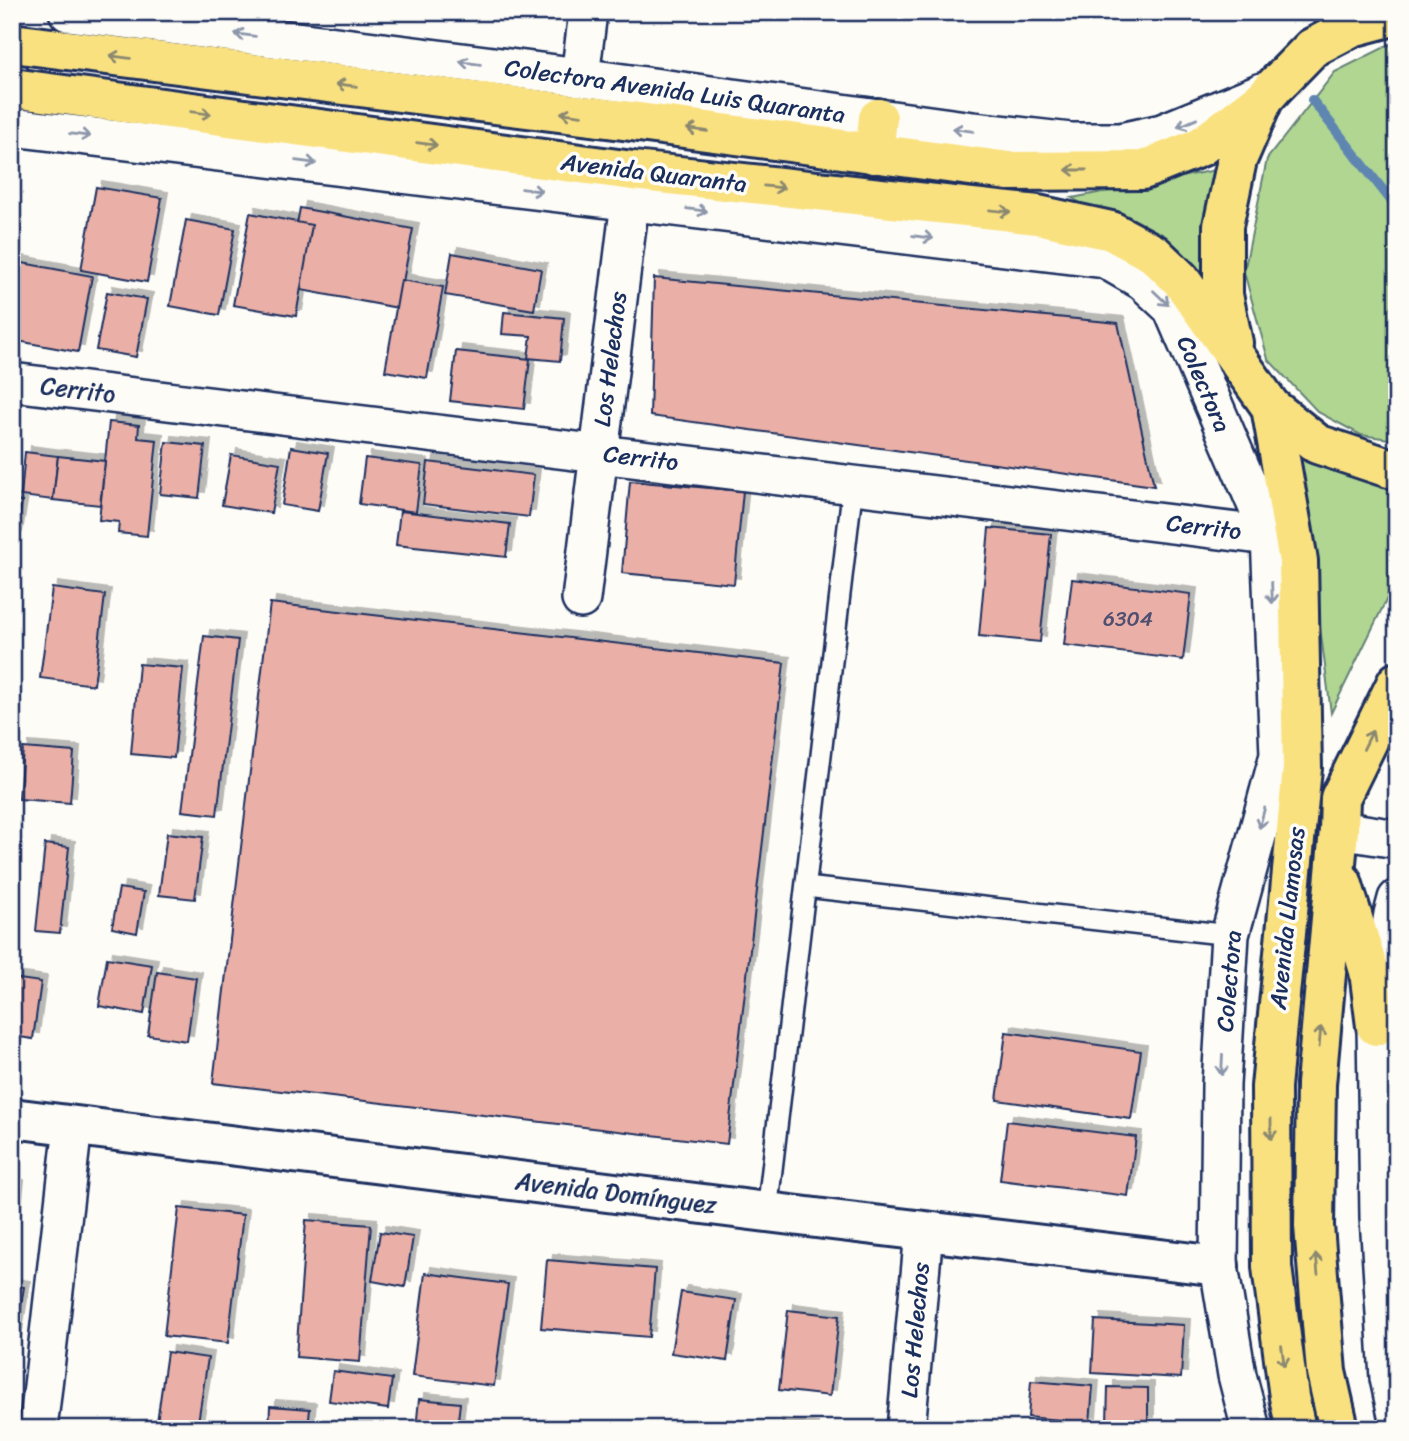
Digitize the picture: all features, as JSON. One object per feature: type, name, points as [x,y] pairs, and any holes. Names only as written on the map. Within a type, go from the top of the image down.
[{"type":"main road","points":[[1268,93],[1312,48],[1334,12]]},
{"type":"main road","points":[[1312,48],[1352,27],[1397,15]]},
{"type":"main road","name":"Avenida Quaranta","points":[[12,43],[876,136],[1008,171],[1143,170],[1200,147],[1268,93]]},
{"type":"main road","name":"Avenida Quaranta","points":[[12,88],[631,187],[1038,215],[1111,231],[1154,254],[1180,279],[1253,383]]},
{"type":"main road","name":"Avenida Llamosas","points":[[1268,93],[1237,160],[1223,226],[1223,295],[1253,383],[1298,561],[1302,768],[1270,1087],[1272,1266],[1289,1397],[1296,1429]]},
{"type":"main road","points":[[1253,383],[1317,444],[1389,468],[1397,467]]},
{"type":"main road","name":"Avenida Llamosas","points":[[1339,1429],[1326,1372],[1314,1226],[1316,1084],[1340,798],[1397,682]]},
{"type":"main road","points":[[1337,846],[1369,971],[1376,1026]]},
{"type":"main road","name":"Avenida Domínguez","points":[[12,1118],[1219,1266]]},
{"type":"street","name":"Colectora Avenida Luis Quaranta","points":[[68,12],[163,19],[580,77],[876,136]]},
{"type":"street","points":[[580,77],[589,12]]},
{"type":"street","points":[[12,127],[631,187]]},
{"type":"street","name":"Colectora","points":[[631,187],[1105,259],[1143,281],[1172,308],[1270,536]]},
{"type":"street","name":"Los Helechos","points":[[581,599],[631,187]]},
{"type":"street","name":"Cerrito","points":[[12,382],[1270,536]]},
{"type":"street","name":"Colectora","points":[[1251,1429],[1237,1375],[1219,1266],[1221,1085],[1230,935],[1279,755],[1270,536],[1253,383]]},
{"type":"street","points":[[1337,846],[1397,839]]},
{"type":"street","points":[[1397,899],[1376,1026],[1379,1217],[1389,1378],[1397,1415]]},
{"type":"street","points":[[38,1429],[73,1126]]},
{"type":"street","name":"Los Helechos","points":[[906,1429],[924,1231]]},
{"type":"lane","points":[[767,1212],[853,484]]},
{"type":"lane","points":[[806,887],[1230,935]]},
{"type":"green space","points":[[1391,44],[1397,44],[1397,440],[1361,435],[1318,412],[1268,359],[1244,272],[1267,159],[1335,72]]},
{"type":"green space","points":[[1226,168],[1210,275],[1072,198]]},
{"type":"green space","points":[[1298,454],[1342,468],[1397,478],[1397,578],[1331,713]]},
{"type":"building","points":[[96,187],[162,198],[147,282],[81,270]]},
{"type":"building","points":[[300,208],[413,229],[398,308],[285,287]]},
{"type":"building","points":[[250,213],[312,225],[296,316],[233,305]]},
{"type":"building","points":[[186,220],[235,229],[219,315],[170,306]]},
{"type":"building","points":[[452,253],[541,269],[534,310],[445,295]]},
{"type":"building","points":[[12,261],[92,276],[78,352],[12,340]]},
{"type":"building","points":[[654,278],[1118,323],[1154,486],[650,416]]},
{"type":"building","points":[[401,280],[443,287],[427,378],[385,371]]},
{"type":"building","points":[[107,292],[147,299],[136,357],[96,350]]},
{"type":"building","points":[[504,312],[564,318],[560,361],[528,358],[531,336],[502,334]]},
{"type":"building","points":[[456,351],[530,359],[524,409],[450,401]]},
{"type":"building","points":[[109,422],[139,425],[138,438],[157,440],[147,536],[118,533],[119,522],[99,520]]},
{"type":"building","points":[[166,442],[205,446],[199,498],[160,494]]},
{"type":"building","points":[[291,447],[328,453],[318,511],[282,505]]},
{"type":"building","points":[[25,452],[58,456],[53,500],[21,496]]},
{"type":"building","points":[[231,455],[280,463],[271,513],[222,505]]},
{"type":"building","points":[[58,456],[105,461],[100,505],[53,500]]},
{"type":"building","points":[[365,458],[422,465],[416,512],[359,504]]},
{"type":"building","points":[[428,462],[534,475],[529,517],[423,504]]},
{"type":"building","points":[[630,481],[743,491],[734,584],[622,573]]},
{"type":"building","points":[[12,501],[22,502],[16,538],[12,538]]},
{"type":"building","points":[[400,511],[510,524],[506,557],[396,545]]},
{"type":"building","points":[[989,528],[1051,534],[1040,642],[979,636]]},
{"type":"building","points":[[1072,579],[1191,594],[1183,660],[1064,645]]},
{"type":"building","points":[[52,588],[105,595],[94,685],[40,678]]},
{"type":"building","points":[[270,603],[784,663],[727,1144],[213,1083]]},
{"type":"building","points":[[204,636],[238,640],[217,815],[182,811]]},
{"type":"building","points":[[139,664],[183,668],[174,758],[131,754]]},
{"type":"building","points":[[23,748],[74,752],[70,803],[19,799]]},
{"type":"building","points":[[167,833],[203,837],[195,899],[159,895]]},
{"type":"building","points":[[45,844],[69,847],[60,933],[36,931]]},
{"type":"building","points":[[119,888],[144,892],[137,933],[112,928]]},
{"type":"building","points":[[107,958],[152,965],[144,1014],[99,1006]]},
{"type":"building","points":[[157,972],[196,978],[187,1041],[148,1035]]},
{"type":"building","points":[[12,978],[41,982],[33,1039],[12,1036]]},
{"type":"building","points":[[1006,1032],[1141,1051],[1131,1119],[997,1100]]},
{"type":"building","points":[[1007,1121],[1136,1137],[1128,1196],[1000,1180]]},
{"type":"building","points":[[12,1185],[18,1186],[12,1240]]},
{"type":"building","points":[[179,1208],[243,1215],[228,1343],[164,1336]]},
{"type":"building","points":[[306,1220],[371,1225],[360,1362],[296,1357]]},
{"type":"building","points":[[380,1232],[413,1237],[405,1287],[372,1281]]},
{"type":"building","points":[[547,1260],[655,1269],[649,1337],[541,1328]]},
{"type":"building","points":[[425,1273],[508,1284],[494,1386],[412,1376]]},
{"type":"building","points":[[12,1285],[24,1287],[15,1343],[12,1342]]},
{"type":"building","points":[[681,1292],[736,1300],[727,1361],[671,1353]]},
{"type":"building","points":[[788,1310],[839,1316],[830,1396],[779,1390]]},
{"type":"building","points":[[1095,1320],[1184,1325],[1181,1378],[1092,1373]]},
{"type":"building","points":[[167,1352],[208,1358],[197,1429],[156,1429]]},
{"type":"building","points":[[333,1371],[392,1379],[388,1409],[329,1401]]},
{"type":"building","points":[[1031,1381],[1093,1386],[1090,1423],[1028,1417]]},
{"type":"building","points":[[1108,1387],[1148,1388],[1148,1423],[1107,1422]]},
{"type":"building","points":[[419,1399],[460,1403],[457,1429],[416,1429]]},
{"type":"building","points":[[270,1406],[310,1409],[308,1429],[269,1429]]},
{"type":"building","points":[[776,1425],[813,1429],[776,1429]]},
{"type":"waterway","points":[[1312,100],[1397,208]]}]
